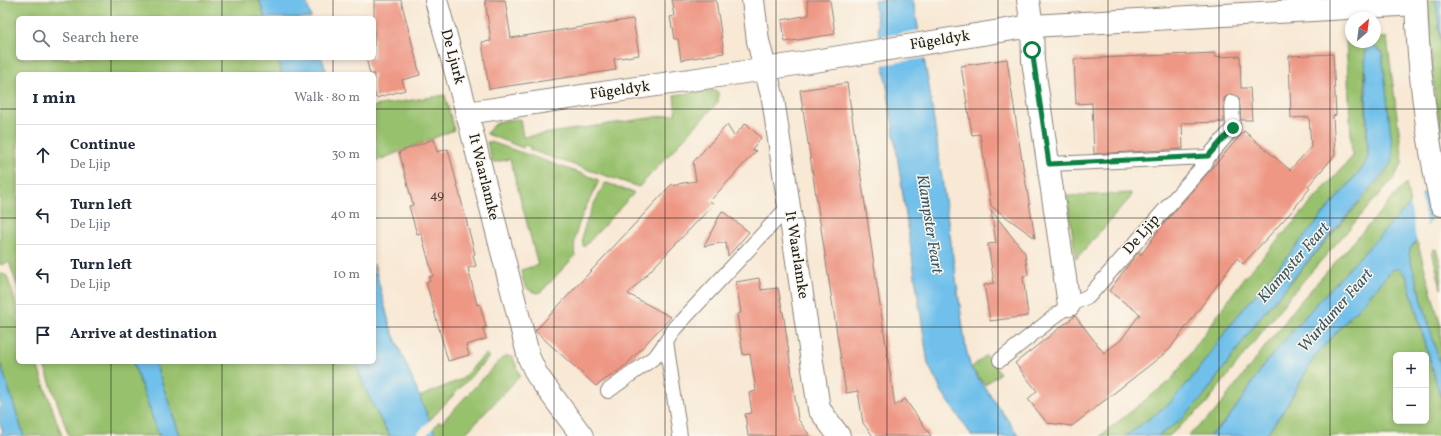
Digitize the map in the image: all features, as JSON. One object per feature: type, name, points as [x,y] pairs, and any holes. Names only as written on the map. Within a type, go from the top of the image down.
[{"type":"street","name":"De Ljurk","points":[[436,0],[467,113]]},
{"type":"street","name":"It Waarlamke","points":[[753,0],[758,41],[773,99],[819,409],[839,436]]},
{"type":"street","points":[[1028,0],[1032,26],[1033,61],[1069,305]]},
{"type":"street","name":"Fûgeldyk","points":[[467,113],[765,69],[1032,26],[1260,7],[1416,2]]},
{"type":"street","points":[[1416,2],[1418,43],[1431,158],[1441,205]]},
{"type":"street","name":"It Waarlamke","points":[[467,113],[528,358],[537,375],[582,436]]},
{"type":"lane","name":"De Ljip","points":[[1000,360],[1069,305],[1089,296],[1204,165],[1208,156],[1233,128],[1232,102]]},
{"type":"lane","points":[[1049,164],[1208,156]]},
{"type":"lane","points":[[608,391],[656,356],[675,328],[789,206]]},
{"type":"lane","points":[[666,342],[680,436]]},
{"type":"green space","points":[[0,0],[259,0],[264,16],[16,16],[16,60],[278,60],[282,72],[16,72],[16,282],[9,262],[0,265]]},
{"type":"green space","points":[[1427,0],[1436,0],[1441,46],[1441,134],[1435,98]]},
{"type":"green space","points":[[1381,38],[1387,38],[1403,162],[1394,178],[1290,296],[1205,405],[1169,436],[1158,436],[1178,422],[1203,397],[1262,315],[1386,172],[1364,69],[1368,157],[1364,166],[1234,320],[1192,378],[1170,403],[1126,436],[1100,436],[1172,379],[1244,278],[1352,157],[1346,48],[1381,48]]},
{"type":"green space","points":[[712,90],[718,92],[718,102],[639,187],[530,150],[531,147],[524,145],[523,148],[487,134],[497,123],[510,120],[520,119],[523,137],[676,114],[674,95]]},
{"type":"green space","points":[[445,95],[454,130],[376,161],[376,106]]},
{"type":"green space","points":[[487,142],[491,142],[597,179],[599,181],[581,217],[574,246],[575,256],[542,291],[538,293],[527,288],[521,270],[538,265],[510,159],[492,163]]},
{"type":"green space","points":[[607,183],[634,193],[584,247],[582,241],[585,225],[604,184]]},
{"type":"green space","points":[[1406,183],[1410,204],[1303,319],[1269,359],[1227,419],[1209,436],[1188,436],[1214,413],[1299,303]]},
{"type":"green space","points":[[1131,193],[1131,197],[1076,259],[1067,196]]},
{"type":"green space","points":[[1417,241],[1441,327],[1441,367],[1409,255],[1410,249]]},
{"type":"green space","points":[[1436,249],[1441,266],[1441,289],[1432,250]]},
{"type":"green space","points":[[1398,268],[1406,275],[1428,352],[1393,352],[1393,424],[1429,424],[1429,356],[1441,399],[1441,436],[1265,436],[1284,410],[1316,355],[1392,270]]},
{"type":"green space","points":[[0,273],[7,276],[16,304],[16,364],[37,364],[62,436],[24,436],[0,362]]},
{"type":"green space","points":[[485,354],[489,357],[429,421],[419,397],[462,379]]},
{"type":"green space","points":[[986,355],[1000,373],[985,385],[971,368]]},
{"type":"green space","points":[[507,356],[513,357],[520,376],[463,436],[436,436],[433,429],[439,421],[441,423],[502,358]]},
{"type":"green space","points":[[44,364],[134,364],[159,436],[69,436]]},
{"type":"green space","points":[[156,364],[357,364],[366,391],[390,436],[180,436]]},
{"type":"water","points":[[259,0],[306,0],[310,16],[264,16]]},
{"type":"water","name":"Klampster Feart","points":[[874,0],[913,0],[929,86],[966,349],[971,368],[1019,436],[972,436],[942,392],[928,364]]},
{"type":"water","points":[[1436,0],[1441,0],[1441,46]]},
{"type":"water","name":"Klampster Feart","points":[[1368,48],[1376,48],[1382,52],[1393,155],[1390,165],[1262,315],[1203,397],[1178,422],[1158,436],[1126,436],[1170,403],[1192,378],[1234,320],[1364,166],[1368,157],[1365,51]]},
{"type":"water","points":[[278,60],[323,60],[326,72],[282,72]]},
{"type":"water","name":"Wurdumer Feart","points":[[1441,167],[1433,217],[1410,249],[1409,255],[1441,367],[1441,399],[1429,352],[1428,352],[1406,275],[1398,268],[1392,270],[1316,355],[1284,410],[1265,436],[1209,436],[1227,419],[1269,359],[1303,319],[1410,204],[1428,190]]},
{"type":"water","points":[[376,272],[390,326],[436,436],[390,436],[362,382],[357,364],[376,364]]},
{"type":"water","points":[[0,362],[24,436],[0,436],[3,432],[0,423]]},
{"type":"water","points":[[134,364],[156,364],[180,436],[159,436]]},
{"type":"pier","points":[[921,30],[926,58],[881,65],[877,37]]},
{"type":"pier","points":[[1421,194],[1427,227],[1417,244],[1410,202]]},
{"type":"pier","points":[[431,419],[434,427],[426,436],[415,436]]},
{"type":"building","points":[[374,0],[401,0],[420,75],[402,80],[405,90],[376,98],[376,72],[370,72],[366,60],[376,60],[376,16],[374,16]]},
{"type":"building","points":[[485,0],[505,0],[511,38],[633,19],[639,55],[614,59],[616,70],[489,89],[482,42],[491,41]]},
{"type":"building","points":[[672,0],[716,0],[724,53],[681,60],[678,39],[674,39],[670,17],[675,16]]},
{"type":"building","points":[[807,0],[830,0],[835,34],[785,42],[782,20],[809,15]]},
{"type":"building","points":[[1215,53],[1215,57],[1240,56],[1241,88],[1250,88],[1252,120],[1241,120],[1239,98],[1231,94],[1224,98],[1224,122],[1182,123],[1183,149],[1094,154],[1092,103],[1076,104],[1074,59]]},
{"type":"building","points":[[1333,54],[1336,115],[1333,116],[1335,155],[1308,186],[1310,188],[1292,211],[1243,264],[1237,258],[1169,350],[1072,426],[1047,423],[1028,399],[1037,391],[1015,363],[1075,316],[1104,353],[1121,340],[1140,314],[1109,291],[1132,260],[1138,253],[1141,255],[1161,227],[1244,131],[1290,170],[1311,147],[1309,117],[1291,118],[1289,56]]},
{"type":"building","points":[[1007,59],[1035,238],[991,206],[980,134],[972,135],[961,66]]},
{"type":"building","points":[[847,83],[895,406],[905,399],[931,436],[873,436],[863,423],[858,391],[846,393],[800,90]]},
{"type":"building","points":[[746,123],[761,138],[752,149],[756,151],[710,201],[714,204],[628,294],[671,317],[625,366],[596,386],[535,331],[671,185],[696,181],[693,162],[727,125],[734,136]]},
{"type":"building","points":[[434,139],[437,152],[448,149],[475,254],[473,255],[476,266],[468,268],[477,305],[480,304],[486,327],[483,328],[486,339],[466,345],[469,355],[448,361],[426,282],[430,281],[429,277],[433,276],[421,233],[417,234],[409,206],[413,205],[399,152]]},
{"type":"building","points":[[991,210],[1025,253],[1028,275],[1023,276],[1028,316],[990,321],[984,285],[994,283],[988,244],[996,243]]},
{"type":"building","points":[[722,211],[749,232],[728,256],[726,242],[704,246]]},
{"type":"building","points":[[759,278],[761,290],[778,288],[784,318],[798,419],[810,436],[748,436],[745,414],[752,413],[749,393],[756,391],[750,354],[743,355],[737,314],[741,313],[736,282]]},
{"type":"route","points":[[1032,50],[1049,164],[1208,156],[1233,128]]}]
